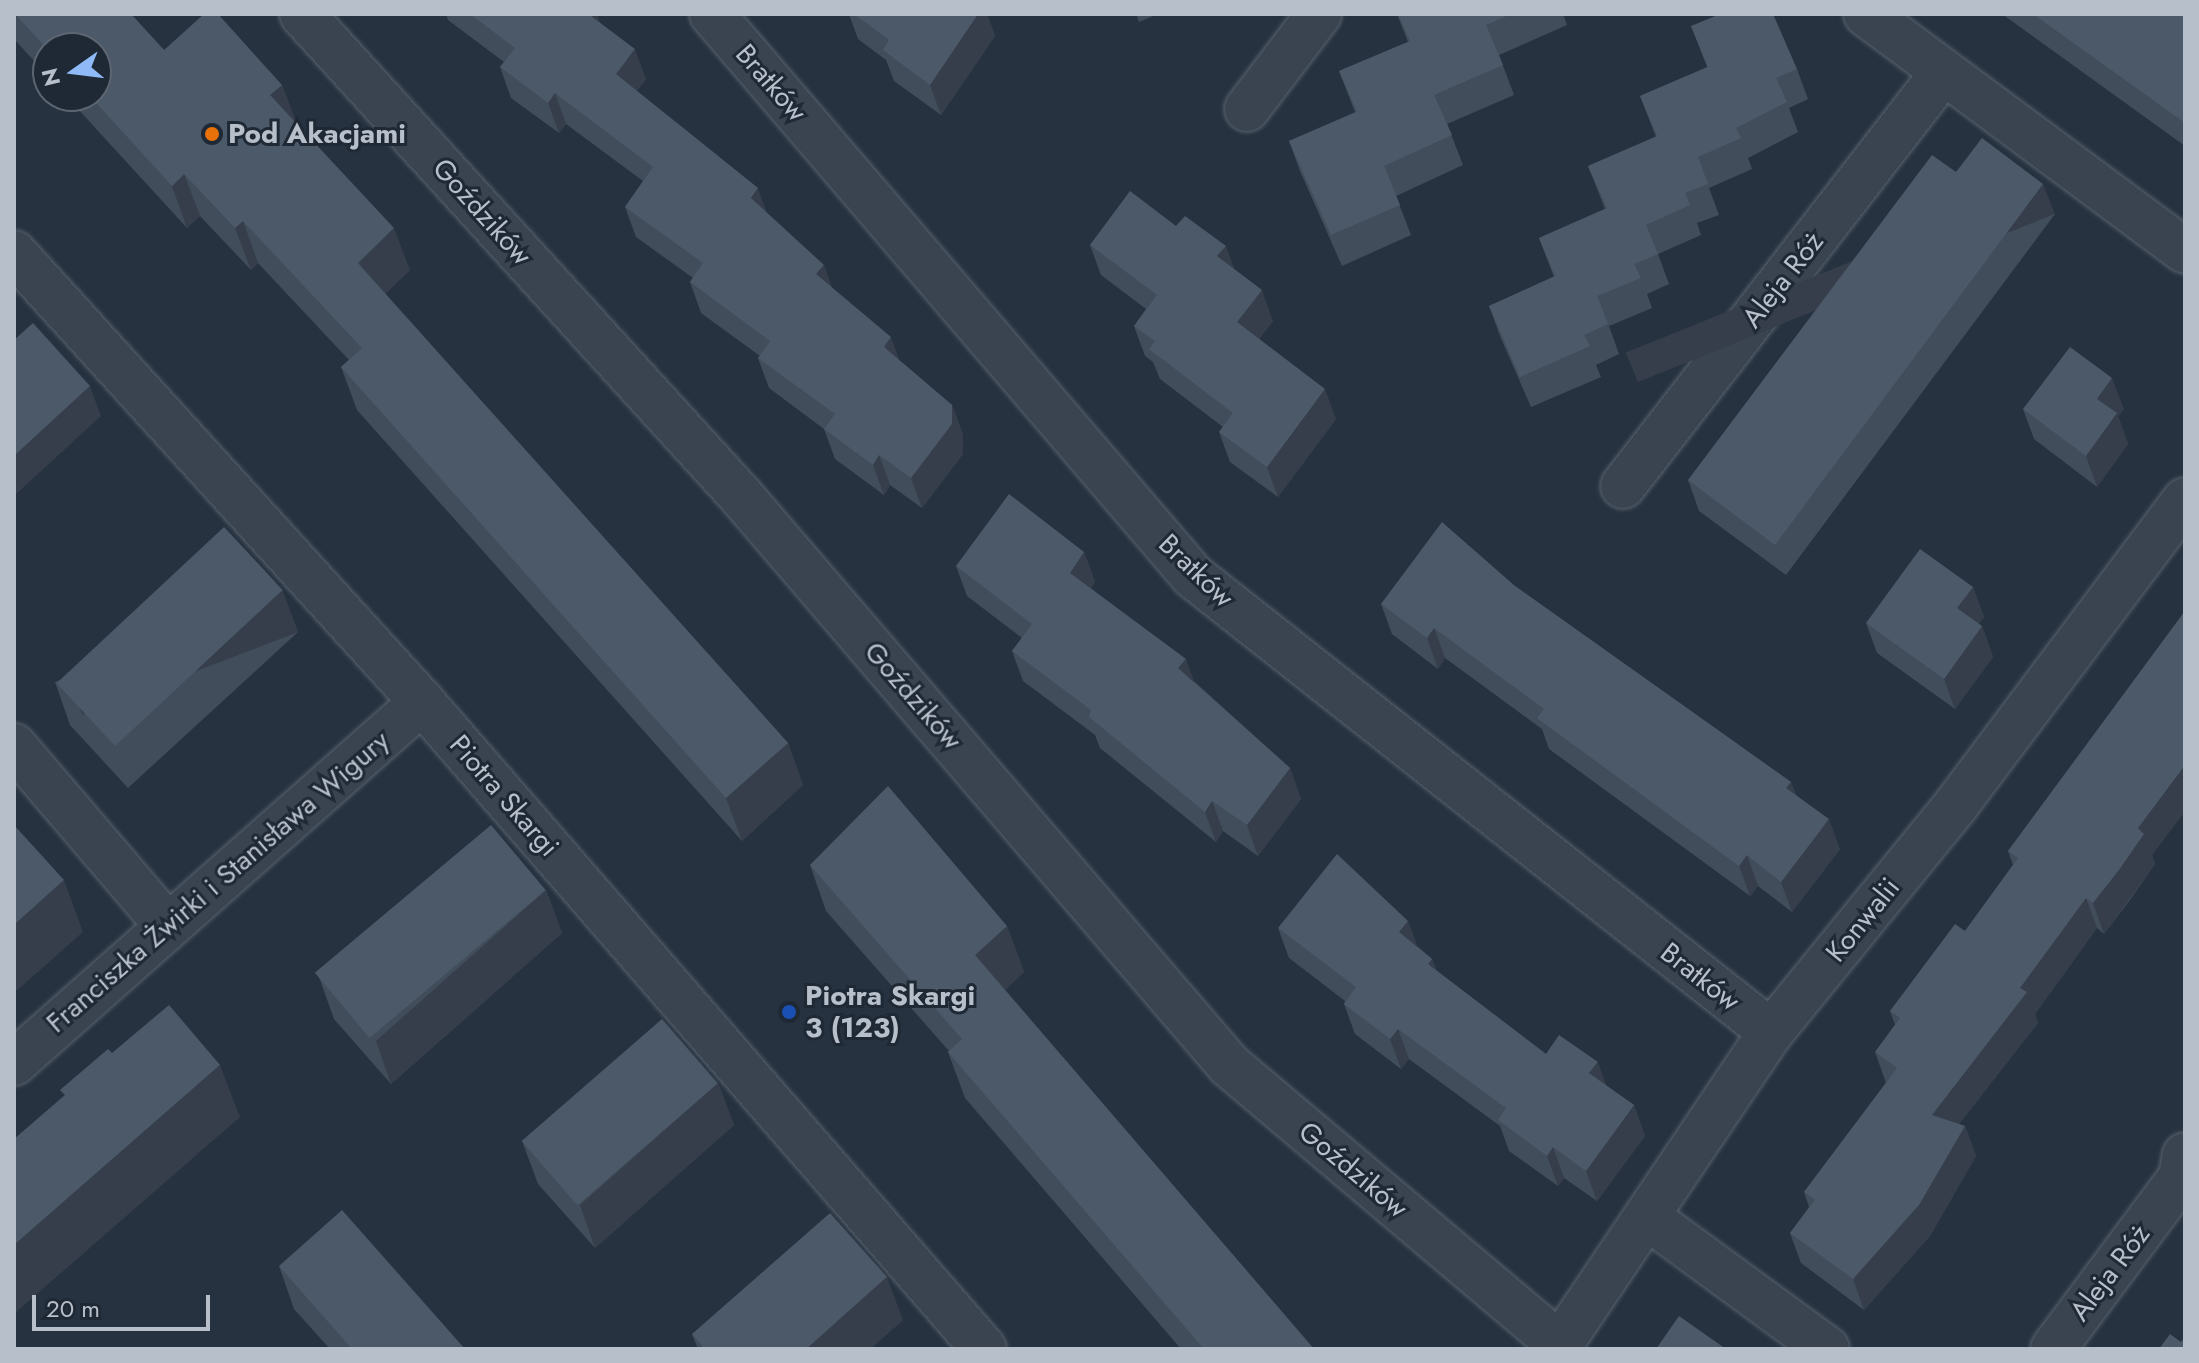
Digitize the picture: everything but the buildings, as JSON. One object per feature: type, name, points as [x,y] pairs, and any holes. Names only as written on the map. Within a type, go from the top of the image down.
[{"type":"street","name":"Goździków","points":[[302,14],[741,496],[1229,1065],[1557,1346]]},
{"type":"street","name":"Bratków","points":[[712,14],[1193,576],[1771,1032]]},
{"type":"street","points":[[1247,109],[1319,14]]},
{"type":"street","points":[[1866,14],[2185,251]]},
{"type":"street","name":"Aleja Róż","points":[[1623,486],[1943,73]]},
{"type":"street","name":"Piotra Skargi","points":[[14,253],[422,702],[984,1349]]},
{"type":"street","name":"Konwalii","points":[[1557,1346],[1651,1220],[1771,1032],[1956,805],[2185,500]]},
{"type":"street","name":"Franciszka Żwirki i Stanisława Wigury","points":[[14,1063],[166,924],[422,702]]},
{"type":"street","points":[[14,746],[166,924]]},
{"type":"street","name":"Aleja Róż","points":[[2053,1349],[2181,1177],[2185,1155]]},
{"type":"street","points":[[1651,1220],[1827,1349]]},
{"type":"place","name":"Pod Akacjami","points":[[212,134]]},
{"type":"place","name":"Piotra Skargi 3 (123)","points":[[789,1012]]}]
